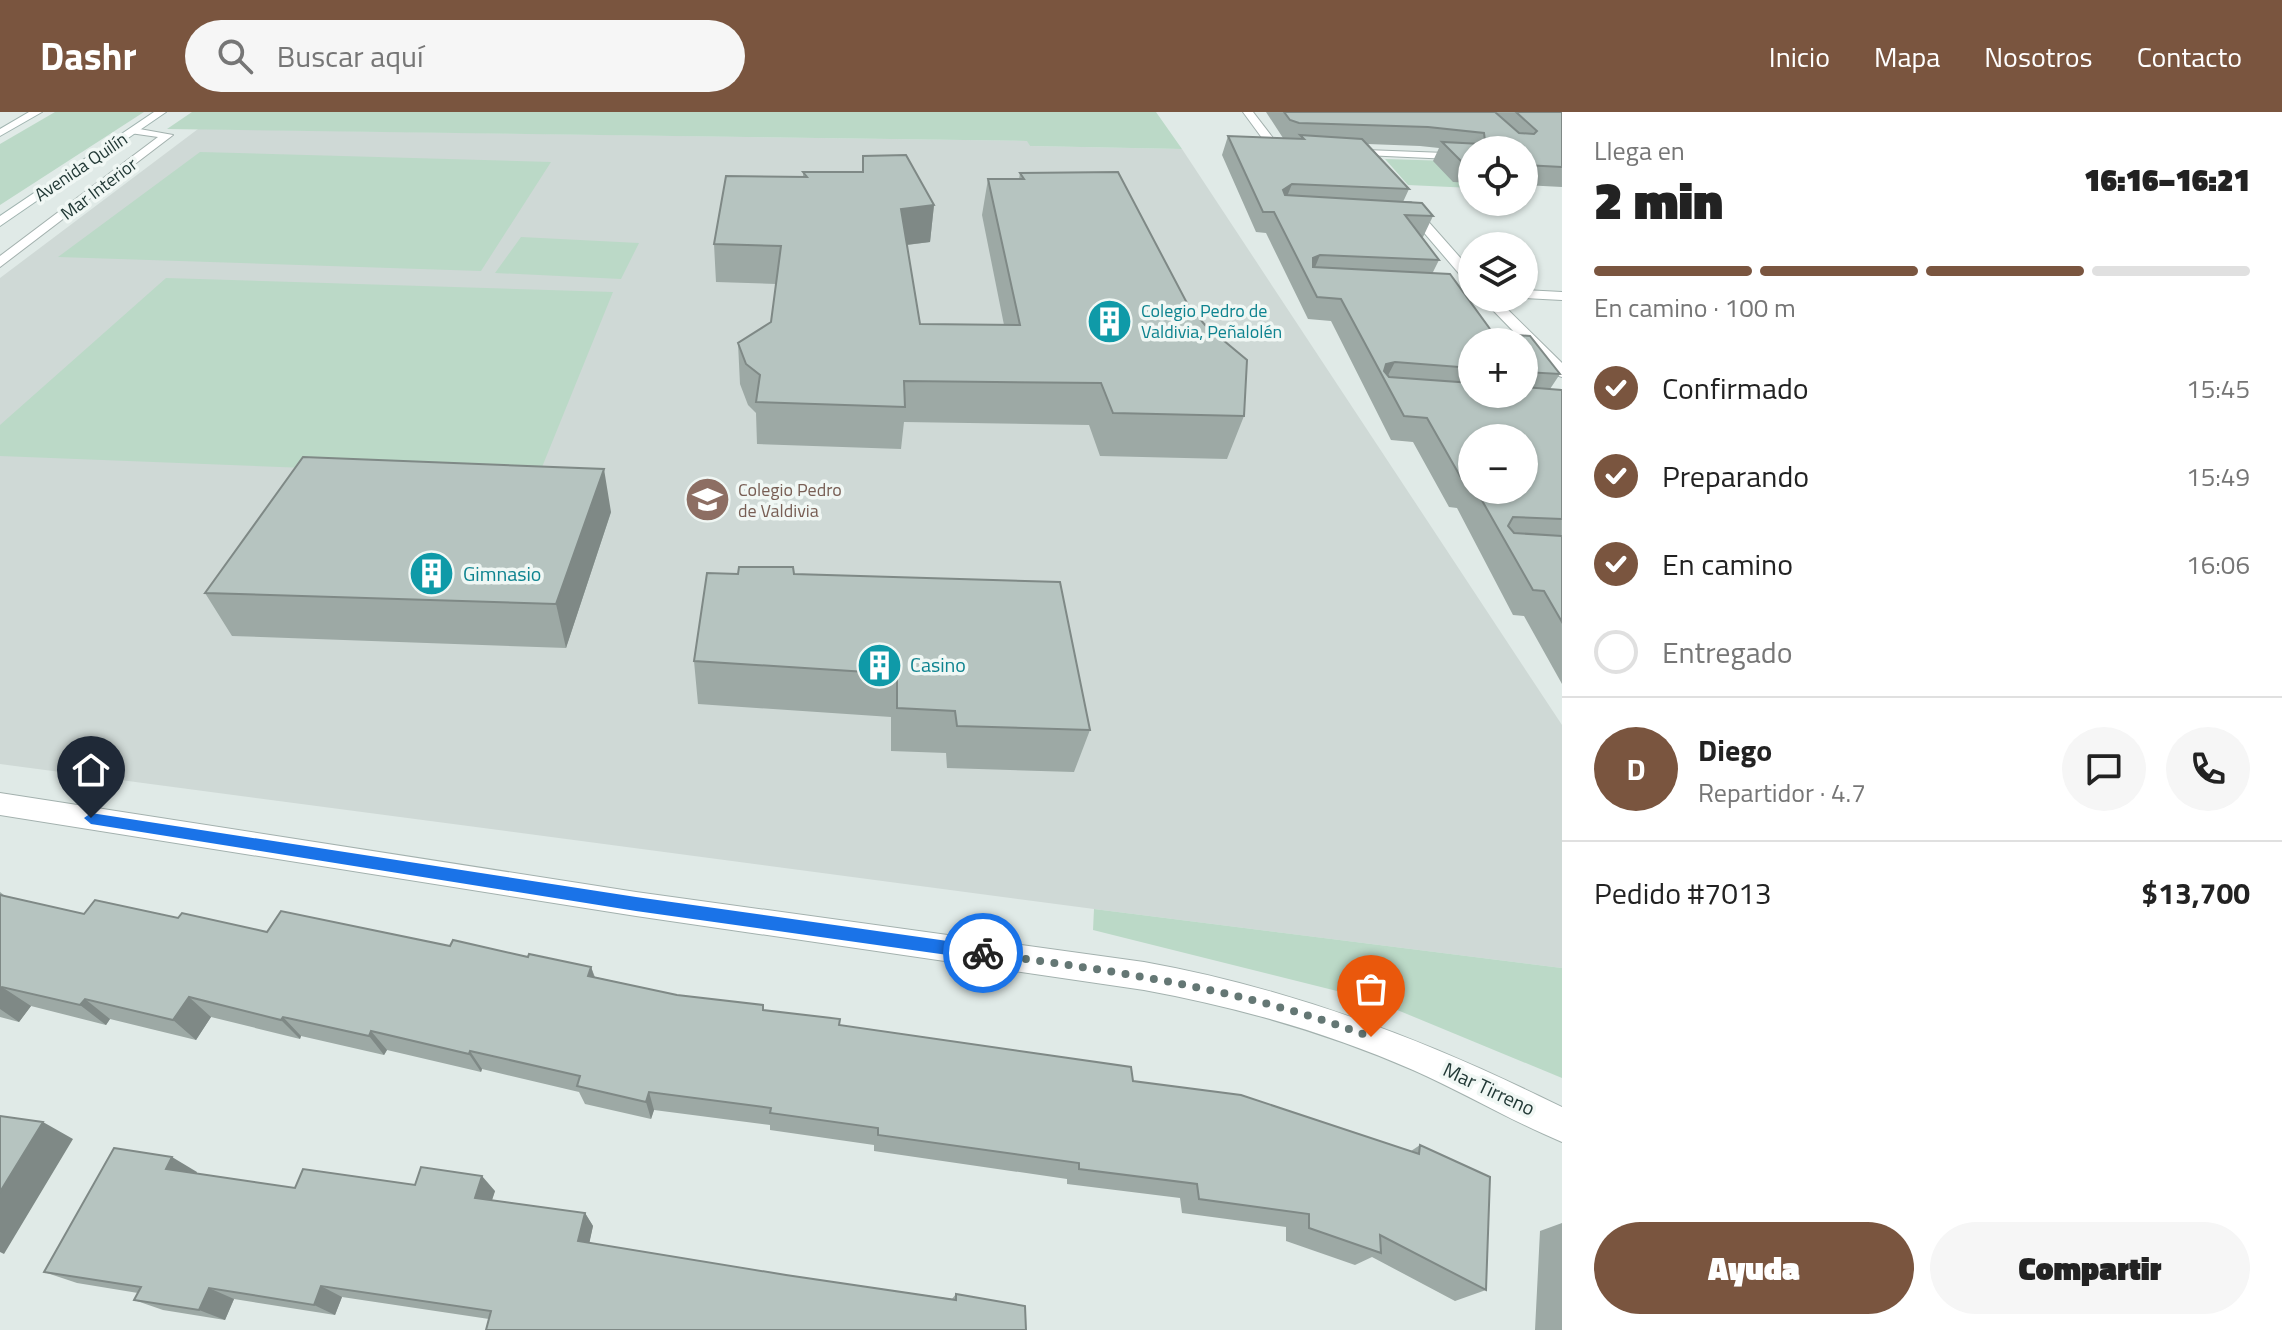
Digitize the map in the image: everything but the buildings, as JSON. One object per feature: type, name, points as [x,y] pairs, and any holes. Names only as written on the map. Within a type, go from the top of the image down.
[{"type":"street","points":[[0,133],[37,112]]},
{"type":"street","name":"Avenida Quilín","points":[[0,222],[161,112]]},
{"type":"street","points":[[1248,112],[1266,137],[1281,145],[1308,149]]},
{"type":"street","name":"Mar Interior","points":[[0,263],[168,135],[134,131]]},
{"type":"street","points":[[1334,151],[1365,157],[1458,157]]},
{"type":"street","points":[[1397,195],[1458,263]]},
{"type":"street","points":[[1404,216],[1419,217]]},
{"type":"street","points":[[1538,295],[1562,296]]},
{"type":"street","points":[[1502,312],[1562,372]]},
{"type":"street","name":"Mar Tirreno","points":[[0,804],[636,904],[1144,976],[1208,988],[1275,1005],[1398,1048],[1562,1125]]},
{"type":"shaded area","name":"Colegio Pedro de Valdivia","points":[[198,129],[1028,141],[1030,146],[1182,149],[1562,725],[1562,968],[0,764],[0,278]]},
{"type":"green space","points":[[55,112],[144,112],[0,205],[0,144]]},
{"type":"green space","points":[[192,112],[1156,112],[1182,149],[1030,146],[1027,141],[167,129]]},
{"type":"green space","points":[[200,152],[551,162],[481,271],[58,257]]},
{"type":"green space","points":[[1385,159],[1450,161],[1458,169],[1458,187],[1408,185]]},
{"type":"green space","points":[[521,237],[639,243],[621,279],[495,273]]},
{"type":"green space","points":[[166,278],[613,292],[538,477],[0,456],[0,425]]},
{"type":"green space","points":[[1094,909],[1562,968],[1562,1078],[1373,1000],[1093,930]]},
{"type":"way so far","points":[[983,953],[1208,988],[1275,1005],[1371,1037]]},
{"type":"place","name":"Colegio Pedro de Valdivia, Peñalolén","points":[[1110,321]]},
{"type":"place","name":"Colegio Pedro de Valdivia","points":[[707,500]]},
{"type":"place","name":"Gimnasio","points":[[432,574]]},
{"type":"place","name":"Casino","points":[[879,665]]},
{"type":"route","points":[[91,818],[636,904],[983,953]]}]
